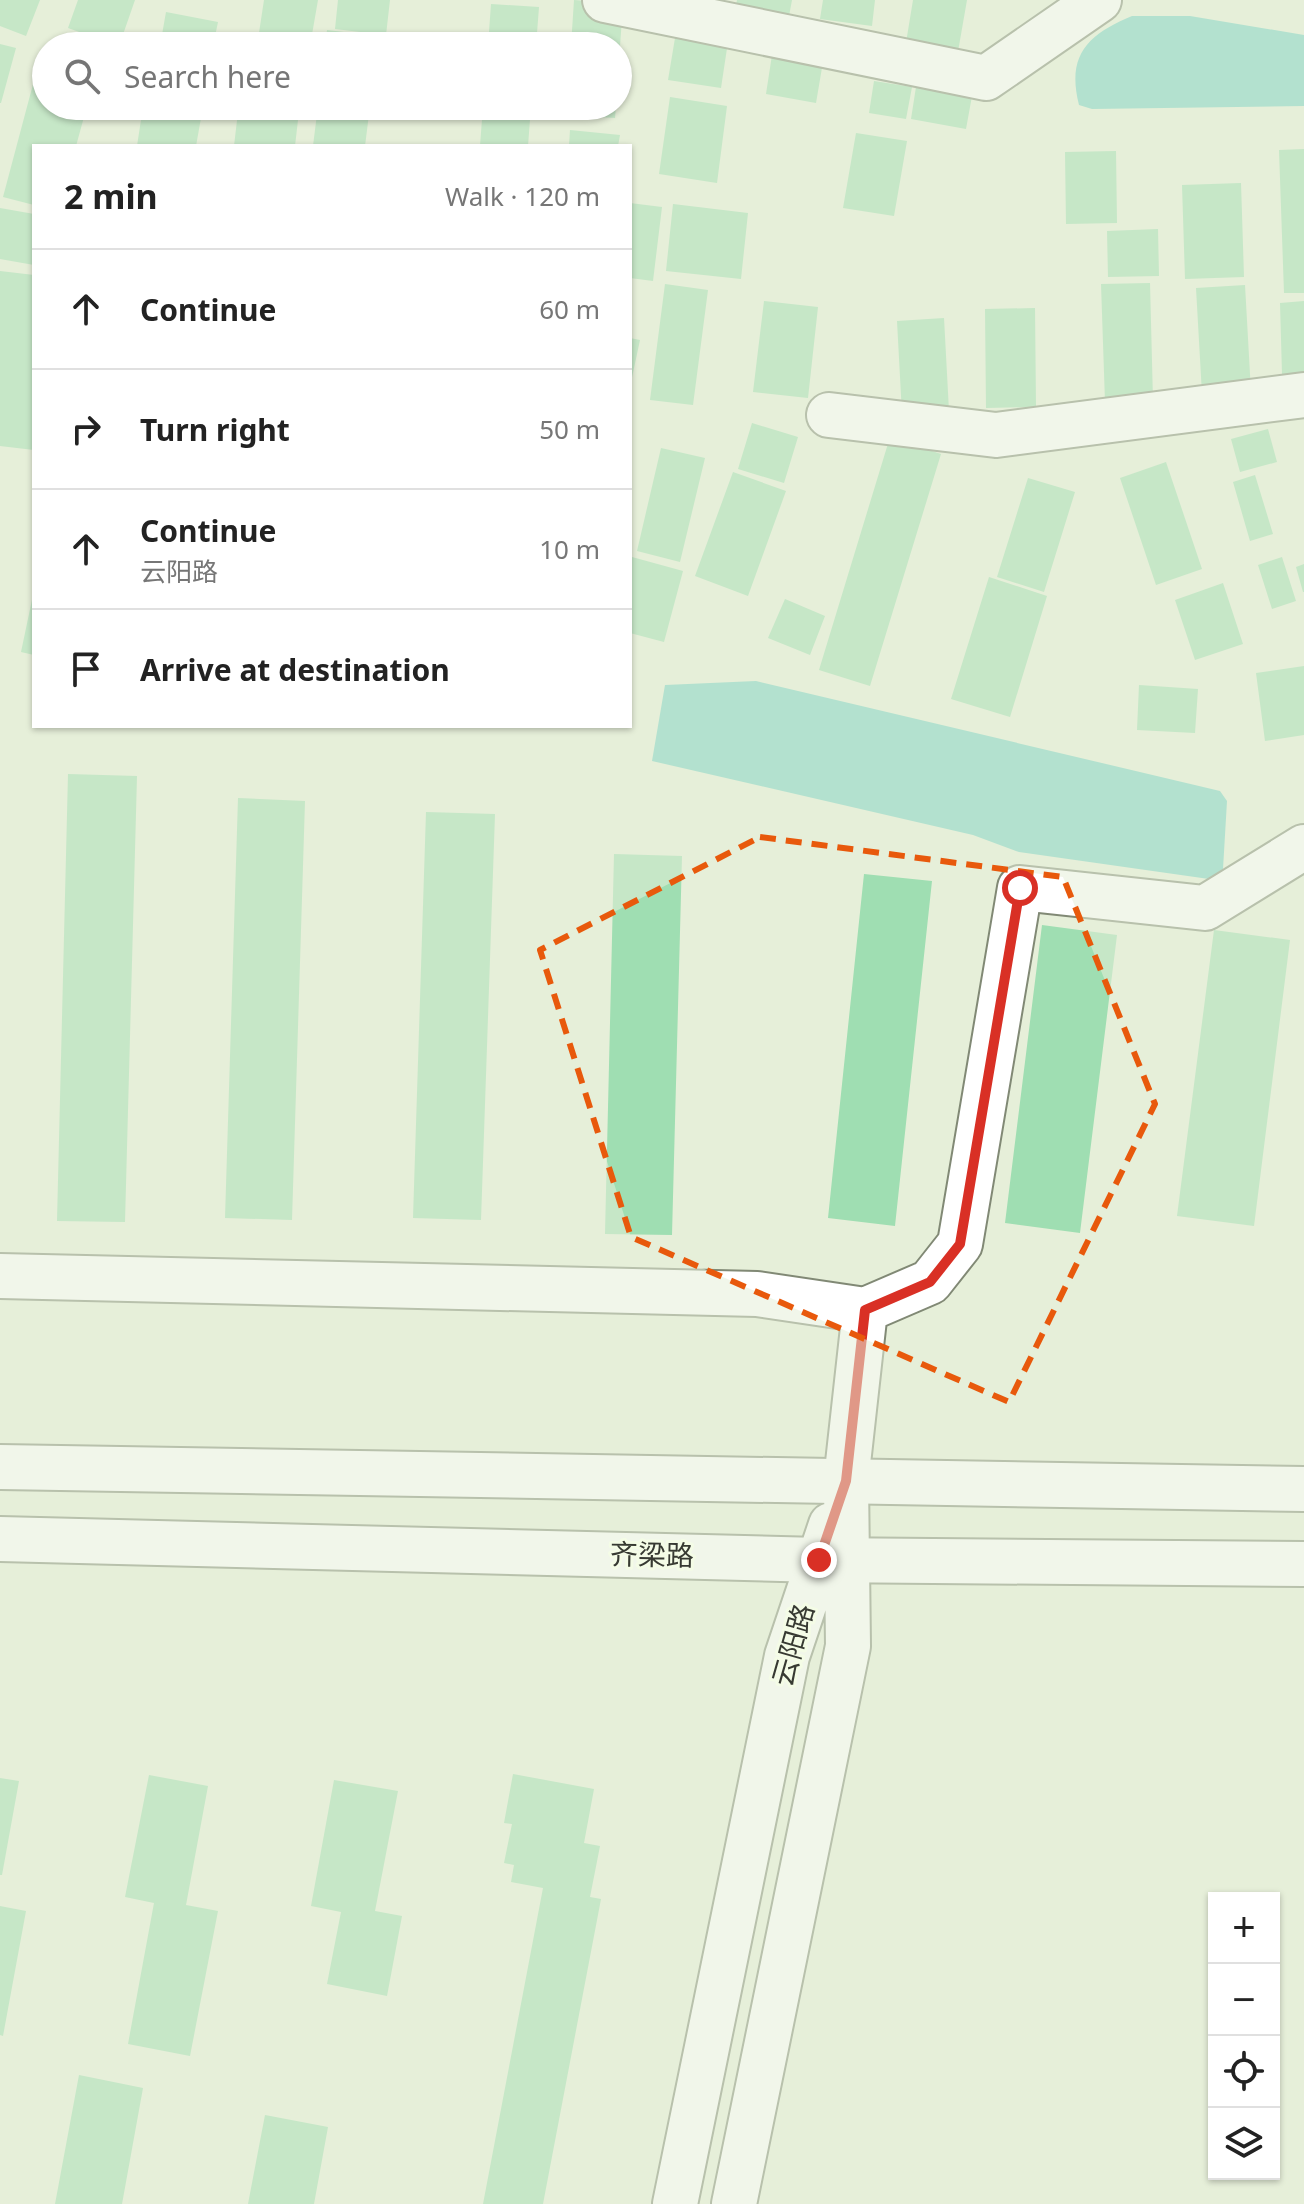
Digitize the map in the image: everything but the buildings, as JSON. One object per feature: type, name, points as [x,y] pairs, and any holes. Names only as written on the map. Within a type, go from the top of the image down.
[{"type":"street","points":[[605,0],[986,78],[1099,0]]},
{"type":"street","points":[[829,415],[996,435],[1304,395]]},
{"type":"street","points":[[0,1276],[757,1294],[865,1310],[930,1282],[960,1244],[1020,888],[1205,908],[1304,847]]},
{"type":"street","name":"云阳路","points":[[675,2204],[787,1656],[833,1560],[846,1481],[865,1310]]},
{"type":"street","points":[[0,1467],[1304,1489]]},
{"type":"street","name":"齐梁路","points":[[0,1539],[833,1560],[1304,1564]]},
{"type":"street","name":"云阳路","points":[[734,2204],[848,1646],[833,1560]]},
{"type":"highlighted area","points":[[760,837],[1063,877],[1155,1104],[1009,1402],[631,1237],[540,950]]},
{"type":"water","points":[[1132,16],[1190,16],[1304,35],[1304,106],[1092,109],[1079,105],[1076,72],[1084,48],[1104,30]]},
{"type":"water","points":[[756,681],[1220,791],[1227,801],[1223,869],[1209,879],[1019,852],[973,835],[652,761],[665,685]]},
{"type":"route","points":[[819,1560],[846,1481],[865,1310],[930,1282],[960,1244],[1020,888]]}]
